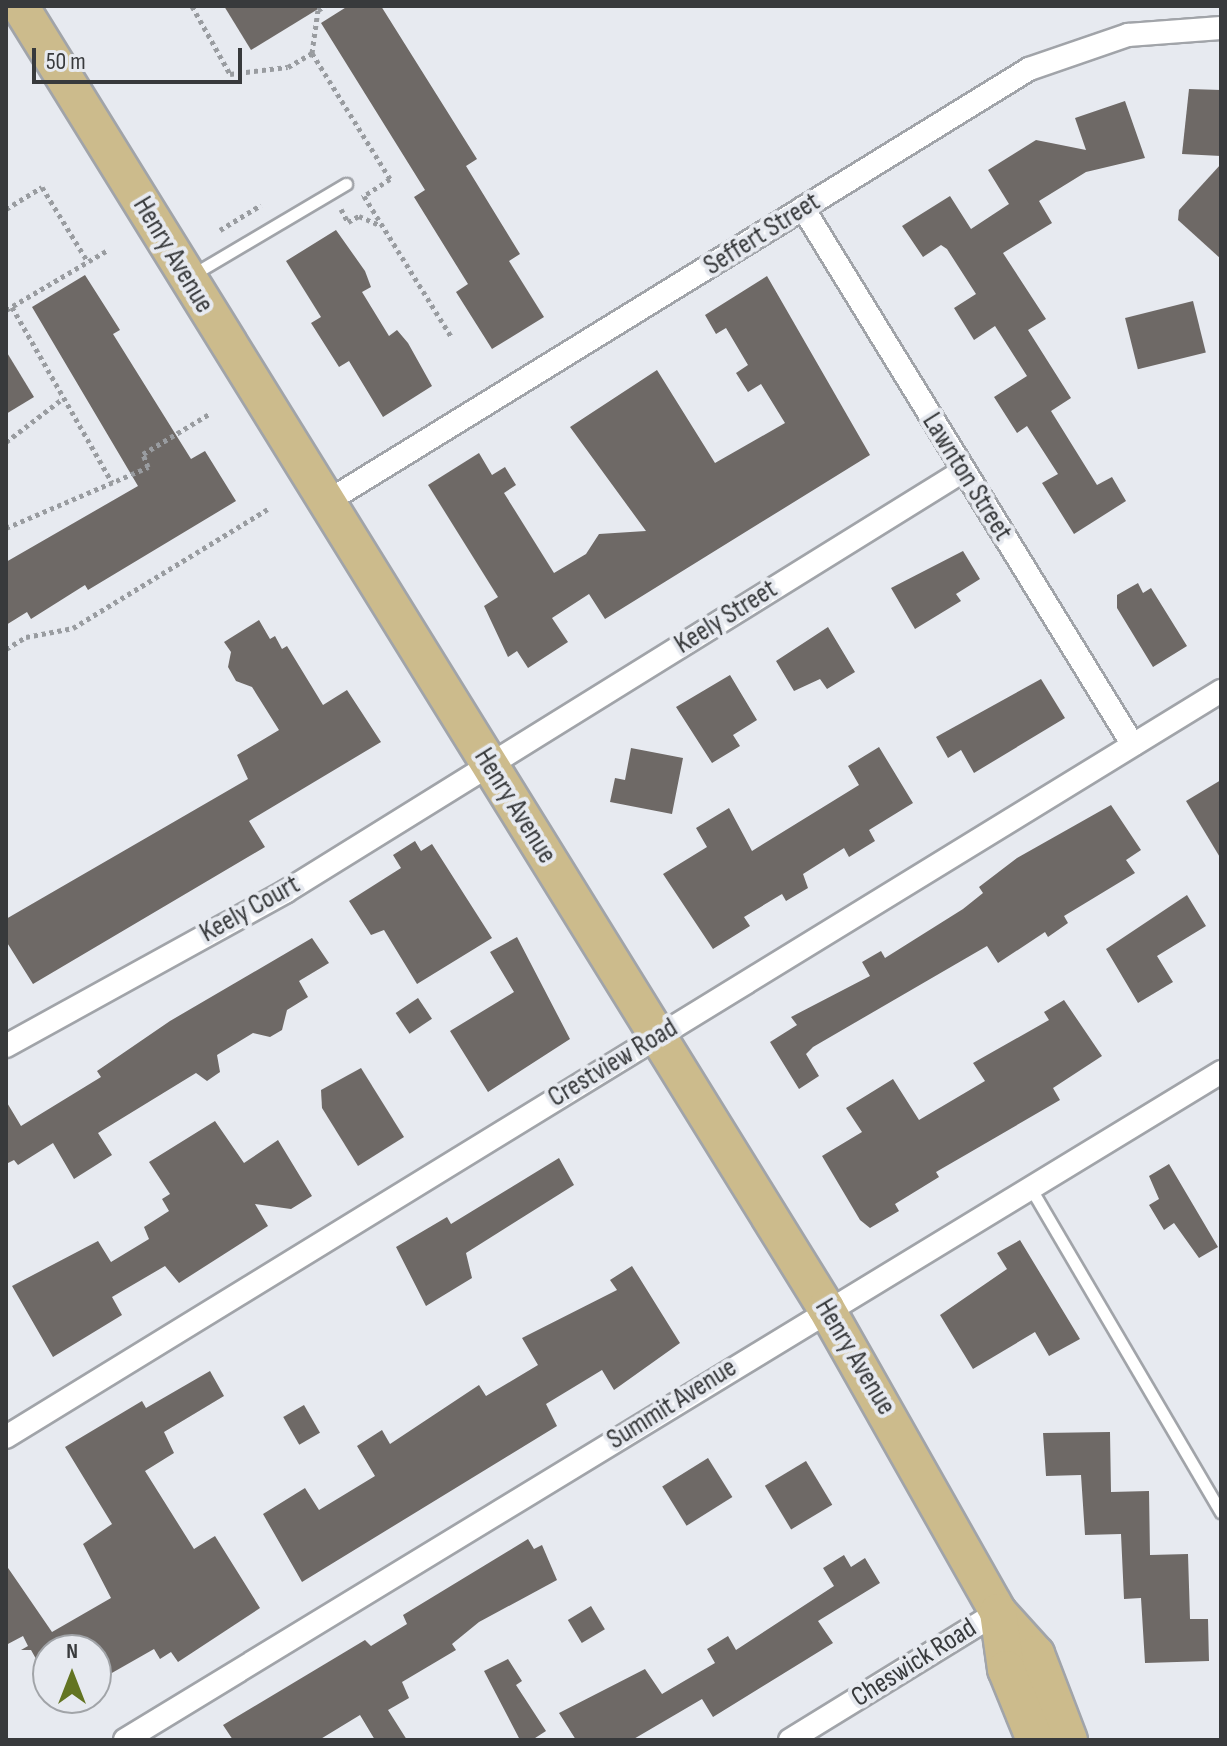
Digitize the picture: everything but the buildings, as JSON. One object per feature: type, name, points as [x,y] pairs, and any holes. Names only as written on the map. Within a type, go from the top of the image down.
[{"type":"main road","name":"Henry Avenue","points":[[20,6],[826,1308],[998,1612],[1036,1654],[1069,1740]]},
{"type":"main road","name":"Henry Avenue","points":[[998,1612],[1006,1669],[1035,1740]]},
{"type":"street","name":"Seffert Street","points":[[325,503],[803,208],[1056,57],[1128,35],[1221,28]]},
{"type":"street","name":"Lawnton Street","points":[[803,208],[1133,745]]},
{"type":"street","name":"Keely Street","points":[[489,763],[963,471]]},
{"type":"street","name":"Crestview Road","points":[[6,1437],[1221,691]]},
{"type":"street","name":"Keely Court","points":[[6,1046],[285,892],[489,763]]},
{"type":"street","name":"Summit Avenue","points":[[125,1740],[826,1308],[1221,1072]]},
{"type":"street","name":"Cheswick Road","points":[[790,1740],[998,1612]]},
{"type":"lane","points":[[187,278],[346,184]]},
{"type":"lane","points":[[1030,1187],[1221,1512]]},
{"type":"path","points":[[192,6],[230,74],[288,67],[312,53]]},
{"type":"path","points":[[325,6],[318,10],[312,53],[390,179],[329,217]]},
{"type":"path","points":[[6,209],[42,187],[88,262]]},
{"type":"path","points":[[364,196],[452,338]]},
{"type":"path","points":[[220,230],[261,205]]},
{"type":"path","points":[[341,209],[348,222],[359,216],[382,226]]},
{"type":"path","points":[[108,250],[9,308],[112,482]]},
{"type":"path","points":[[6,442],[61,400]]},
{"type":"path","points":[[6,528],[148,467],[143,454],[209,414]]},
{"type":"path","points":[[6,649],[26,637],[73,628],[268,509]]}]
